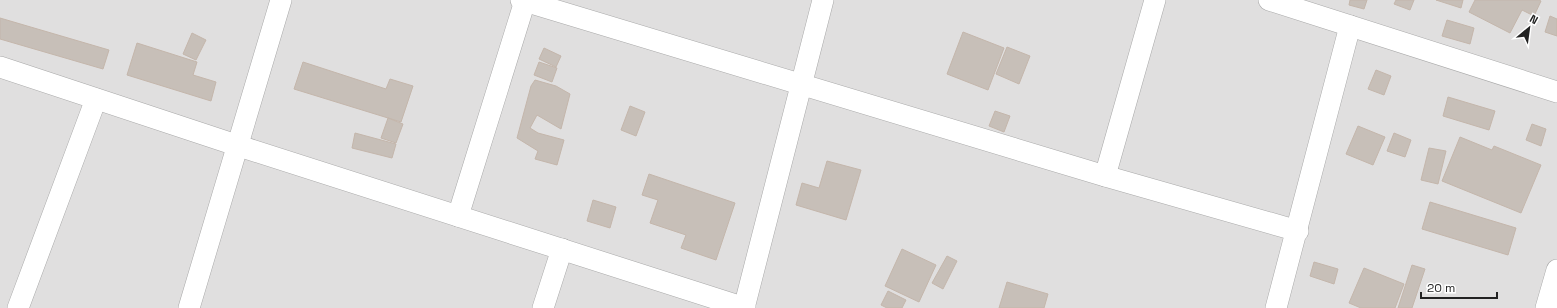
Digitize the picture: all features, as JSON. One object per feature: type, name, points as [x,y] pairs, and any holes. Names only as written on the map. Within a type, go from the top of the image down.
[{"type":"street","points":[[189,308],[236,145],[281,0]]},
{"type":"street","points":[[0,67],[236,145],[744,308],[823,0]]},
{"type":"street","points":[[1105,176],[1155,0]]},
{"type":"street","points":[[1269,0],[1557,92]]},
{"type":"street","points":[[458,216],[523,1],[801,83],[1105,176],[1298,231]]},
{"type":"street","points":[[1276,308],[1298,231],[1350,26]]},
{"type":"street","points":[[18,308],[96,99]]},
{"type":"street","points":[[543,308],[562,249]]},
{"type":"street","points":[[1546,308],[1557,270]]},
{"type":"shaded area","points":[[0,0],[1557,0],[1557,308],[0,308]]},
{"type":"building","points":[[1350,0],[1367,0],[1364,9],[1349,5]]},
{"type":"building","points":[[1396,0],[1414,0],[1410,10],[1394,4]]},
{"type":"building","points":[[1436,0],[1463,0],[1461,8]]},
{"type":"building","points":[[1475,0],[1541,1],[1534,16],[1522,10],[1510,33],[1469,12]]},
{"type":"building","points":[[1550,16],[1557,19],[1557,36],[1545,32]]},
{"type":"building","points":[[0,18],[109,50],[103,69],[0,39]]},
{"type":"building","points":[[1447,20],[1474,28],[1470,44],[1442,36]]},
{"type":"building","points":[[963,32],[1004,48],[988,90],[947,74]]},
{"type":"building","points":[[192,33],[206,40],[196,60],[183,54]]},
{"type":"building","points":[[137,43],[197,62],[193,75],[216,82],[211,101],[127,75]]},
{"type":"building","points":[[1007,47],[1030,56],[1019,84],[996,74]]},
{"type":"building","points":[[544,48],[561,56],[556,67],[539,59]]},
{"type":"building","points":[[303,62],[386,89],[390,79],[413,86],[401,122],[294,89]]},
{"type":"building","points":[[539,62],[557,68],[552,82],[534,75]]},
{"type":"building","points":[[1376,70],[1391,76],[1384,95],[1368,89]]},
{"type":"building","points":[[535,80],[556,86],[570,94],[561,129],[537,115],[530,128],[538,133],[564,140],[557,165],[535,159],[538,151],[517,138],[531,86]]},
{"type":"building","points":[[1448,97],[1495,111],[1489,130],[1443,116]]},
{"type":"building","points":[[630,106],[645,112],[636,136],[621,130]]},
{"type":"building","points":[[995,111],[1010,116],[1004,132],[989,126]]},
{"type":"building","points":[[388,118],[403,124],[396,143],[381,138]]},
{"type":"building","points":[[1532,124],[1546,129],[1541,146],[1526,140]]},
{"type":"building","points":[[1358,126],[1385,137],[1373,165],[1346,154]]},
{"type":"building","points":[[355,133],[396,144],[392,158],[352,148]]},
{"type":"building","points":[[1394,133],[1411,140],[1405,157],[1387,151]]},
{"type":"building","points":[[1460,137],[1492,150],[1494,146],[1541,165],[1521,213],[1442,181]]},
{"type":"building","points":[[1429,148],[1446,151],[1438,184],[1421,180]]},
{"type":"building","points":[[827,161],[861,170],[846,220],[796,205],[802,183],[819,188]]},
{"type":"building","points":[[649,174],[735,203],[716,260],[681,248],[686,235],[650,223],[658,200],[642,195]]},
{"type":"building","points":[[593,200],[616,207],[610,228],[587,221]]},
{"type":"building","points":[[1430,202],[1516,228],[1508,255],[1422,229]]},
{"type":"building","points":[[902,249],[936,265],[919,302],[885,286]]},
{"type":"building","points":[[947,256],[957,261],[943,289],[932,283]]},
{"type":"building","points":[[1314,262],[1338,269],[1334,284],[1310,276]]},
{"type":"building","points":[[1412,265],[1425,269],[1412,308],[1398,308]]},
{"type":"building","points":[[1364,268],[1404,284],[1395,308],[1361,308],[1349,303]]},
{"type":"building","points":[[1007,282],[1048,294],[1044,308],[999,308]]},
{"type":"building","points":[[888,291],[906,300],[902,308],[887,308],[881,305]]}]
